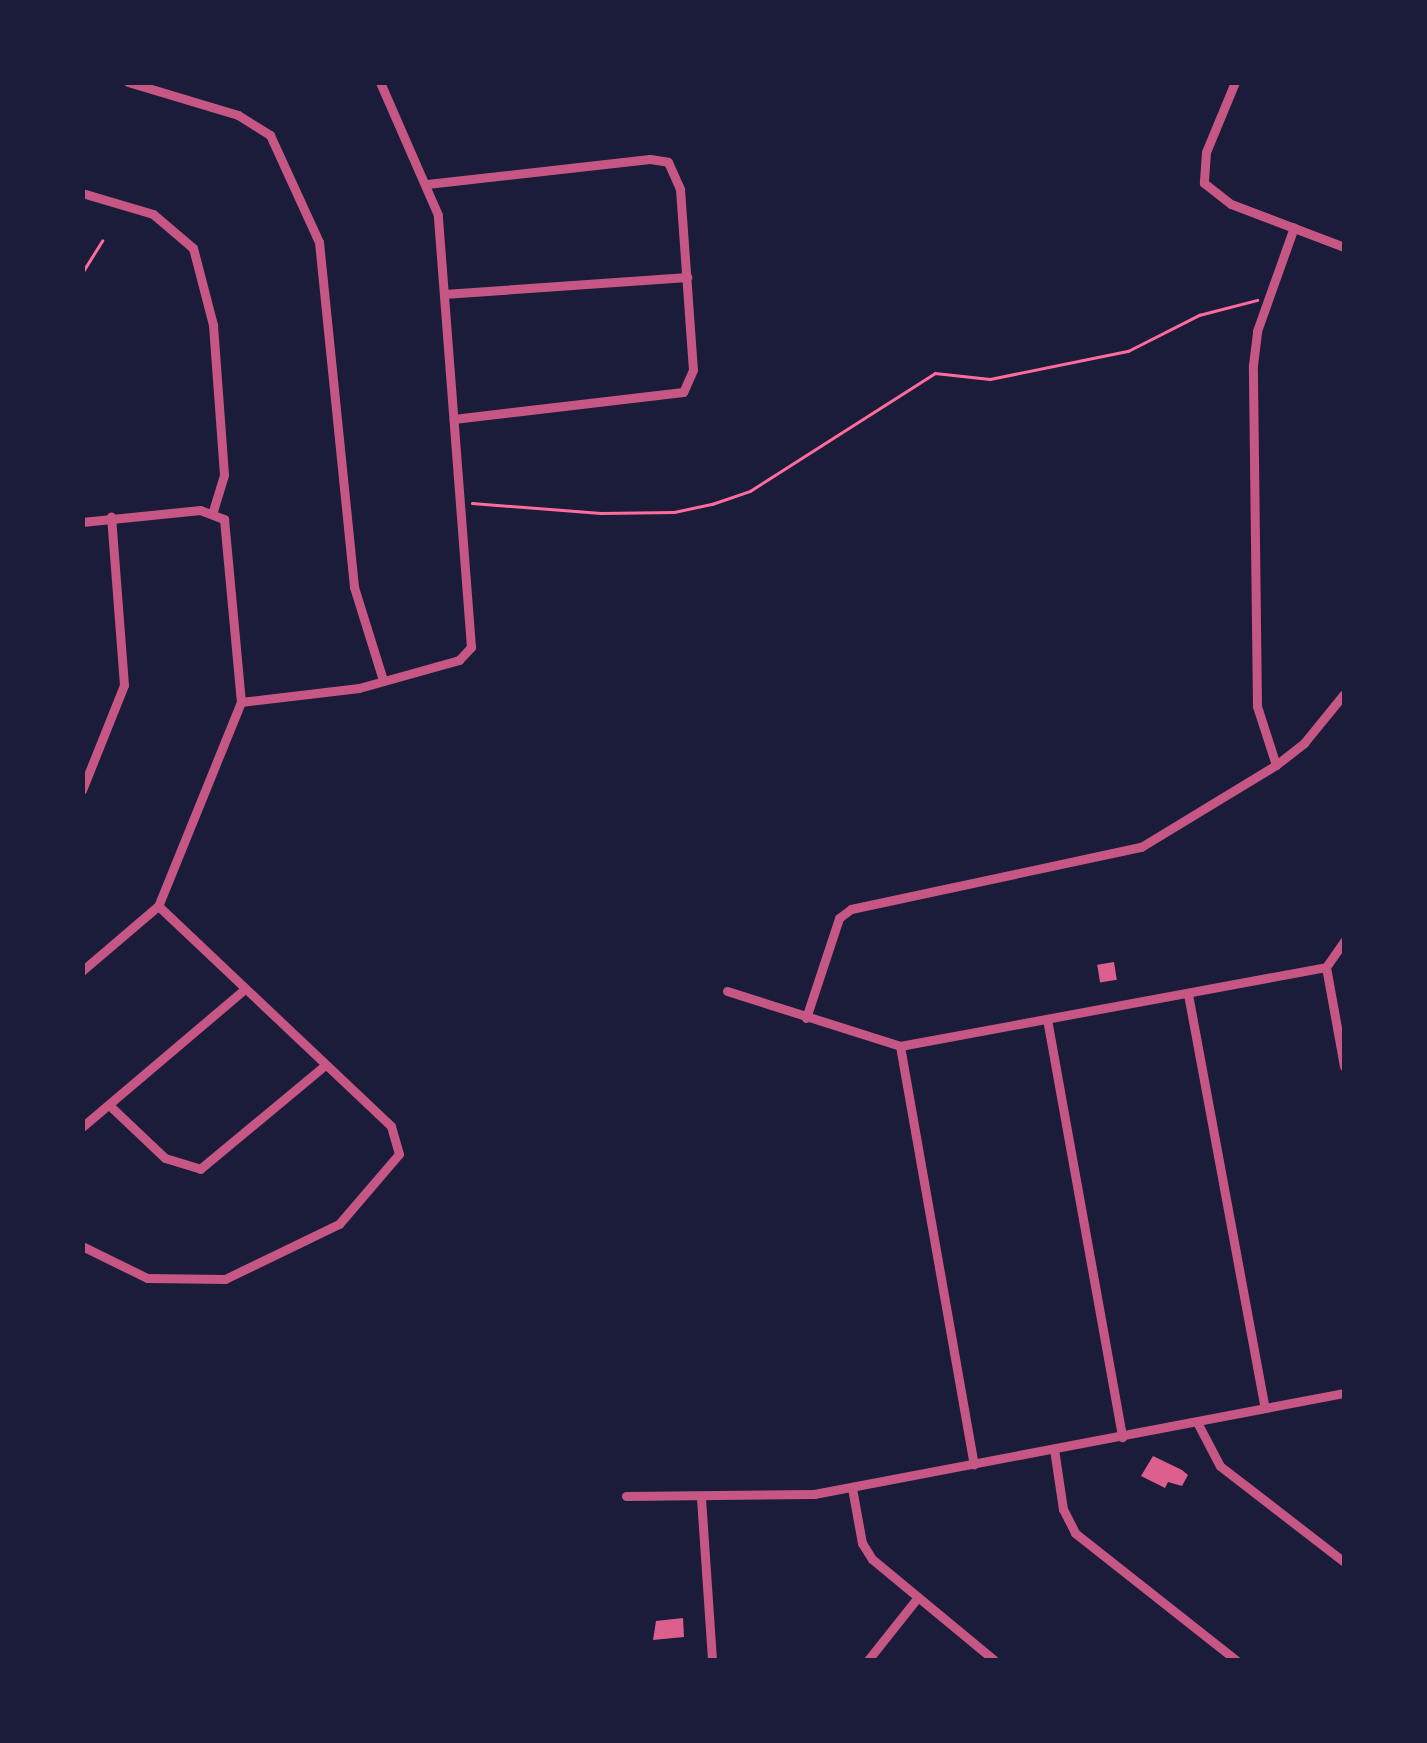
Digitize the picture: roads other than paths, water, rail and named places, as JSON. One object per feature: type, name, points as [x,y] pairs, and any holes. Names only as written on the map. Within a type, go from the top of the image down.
[{"type":"street","points":[[128,82],[238,115],[270,136],[324,261],[354,587],[384,680]]},
{"type":"street","points":[[241,702],[331,693],[458,660],[471,646],[438,215],[380,82]]},
{"type":"street","points":[[1235,82],[1206,152],[1204,183],[1231,204],[1344,247]]},
{"type":"street","points":[[427,184],[519,170],[668,162],[680,189],[693,370],[683,392],[454,419]]},
{"type":"street","points":[[82,194],[153,214],[176,227],[194,248],[214,325],[224,475],[217,512],[228,530],[241,702],[158,906],[82,971]]},
{"type":"street","points":[[1276,765],[1257,706],[1252,365],[1268,297],[1294,227]]},
{"type":"street","points":[[444,294],[687,277]]},
{"type":"street","points":[[82,522],[217,512]]},
{"type":"street","points":[[82,790],[124,685],[110,517]]},
{"type":"street","points":[[806,1018],[839,918],[851,909],[1118,856],[1276,765],[1304,744],[1344,694]]},
{"type":"street","points":[[82,1246],[146,1278],[215,1280],[287,1254],[339,1224],[396,1161],[399,1145],[391,1126],[158,906]]},
{"type":"street","points":[[727,990],[900,1046],[1326,966],[1344,941]]},
{"type":"street","points":[[1326,966],[1344,1066]]},
{"type":"street","points":[[82,1127],[244,989]]},
{"type":"street","points":[[1188,994],[1264,1408]]},
{"type":"street","points":[[1047,1018],[1122,1438]]},
{"type":"street","points":[[900,1046],[974,1465]]},
{"type":"street","points":[[108,1105],[165,1158],[200,1169],[324,1066]]},
{"type":"street","points":[[626,1496],[700,1498],[852,1488],[1344,1393]]},
{"type":"street","points":[[1198,1424],[1220,1466],[1344,1562]]},
{"type":"street","points":[[1054,1449],[1062,1510],[1074,1533],[1236,1660]]},
{"type":"street","points":[[852,1488],[862,1543],[915,1601],[994,1660]]},
{"type":"street","points":[[700,1498],[712,1660]]},
{"type":"street","points":[[868,1660],[915,1601]]}]
